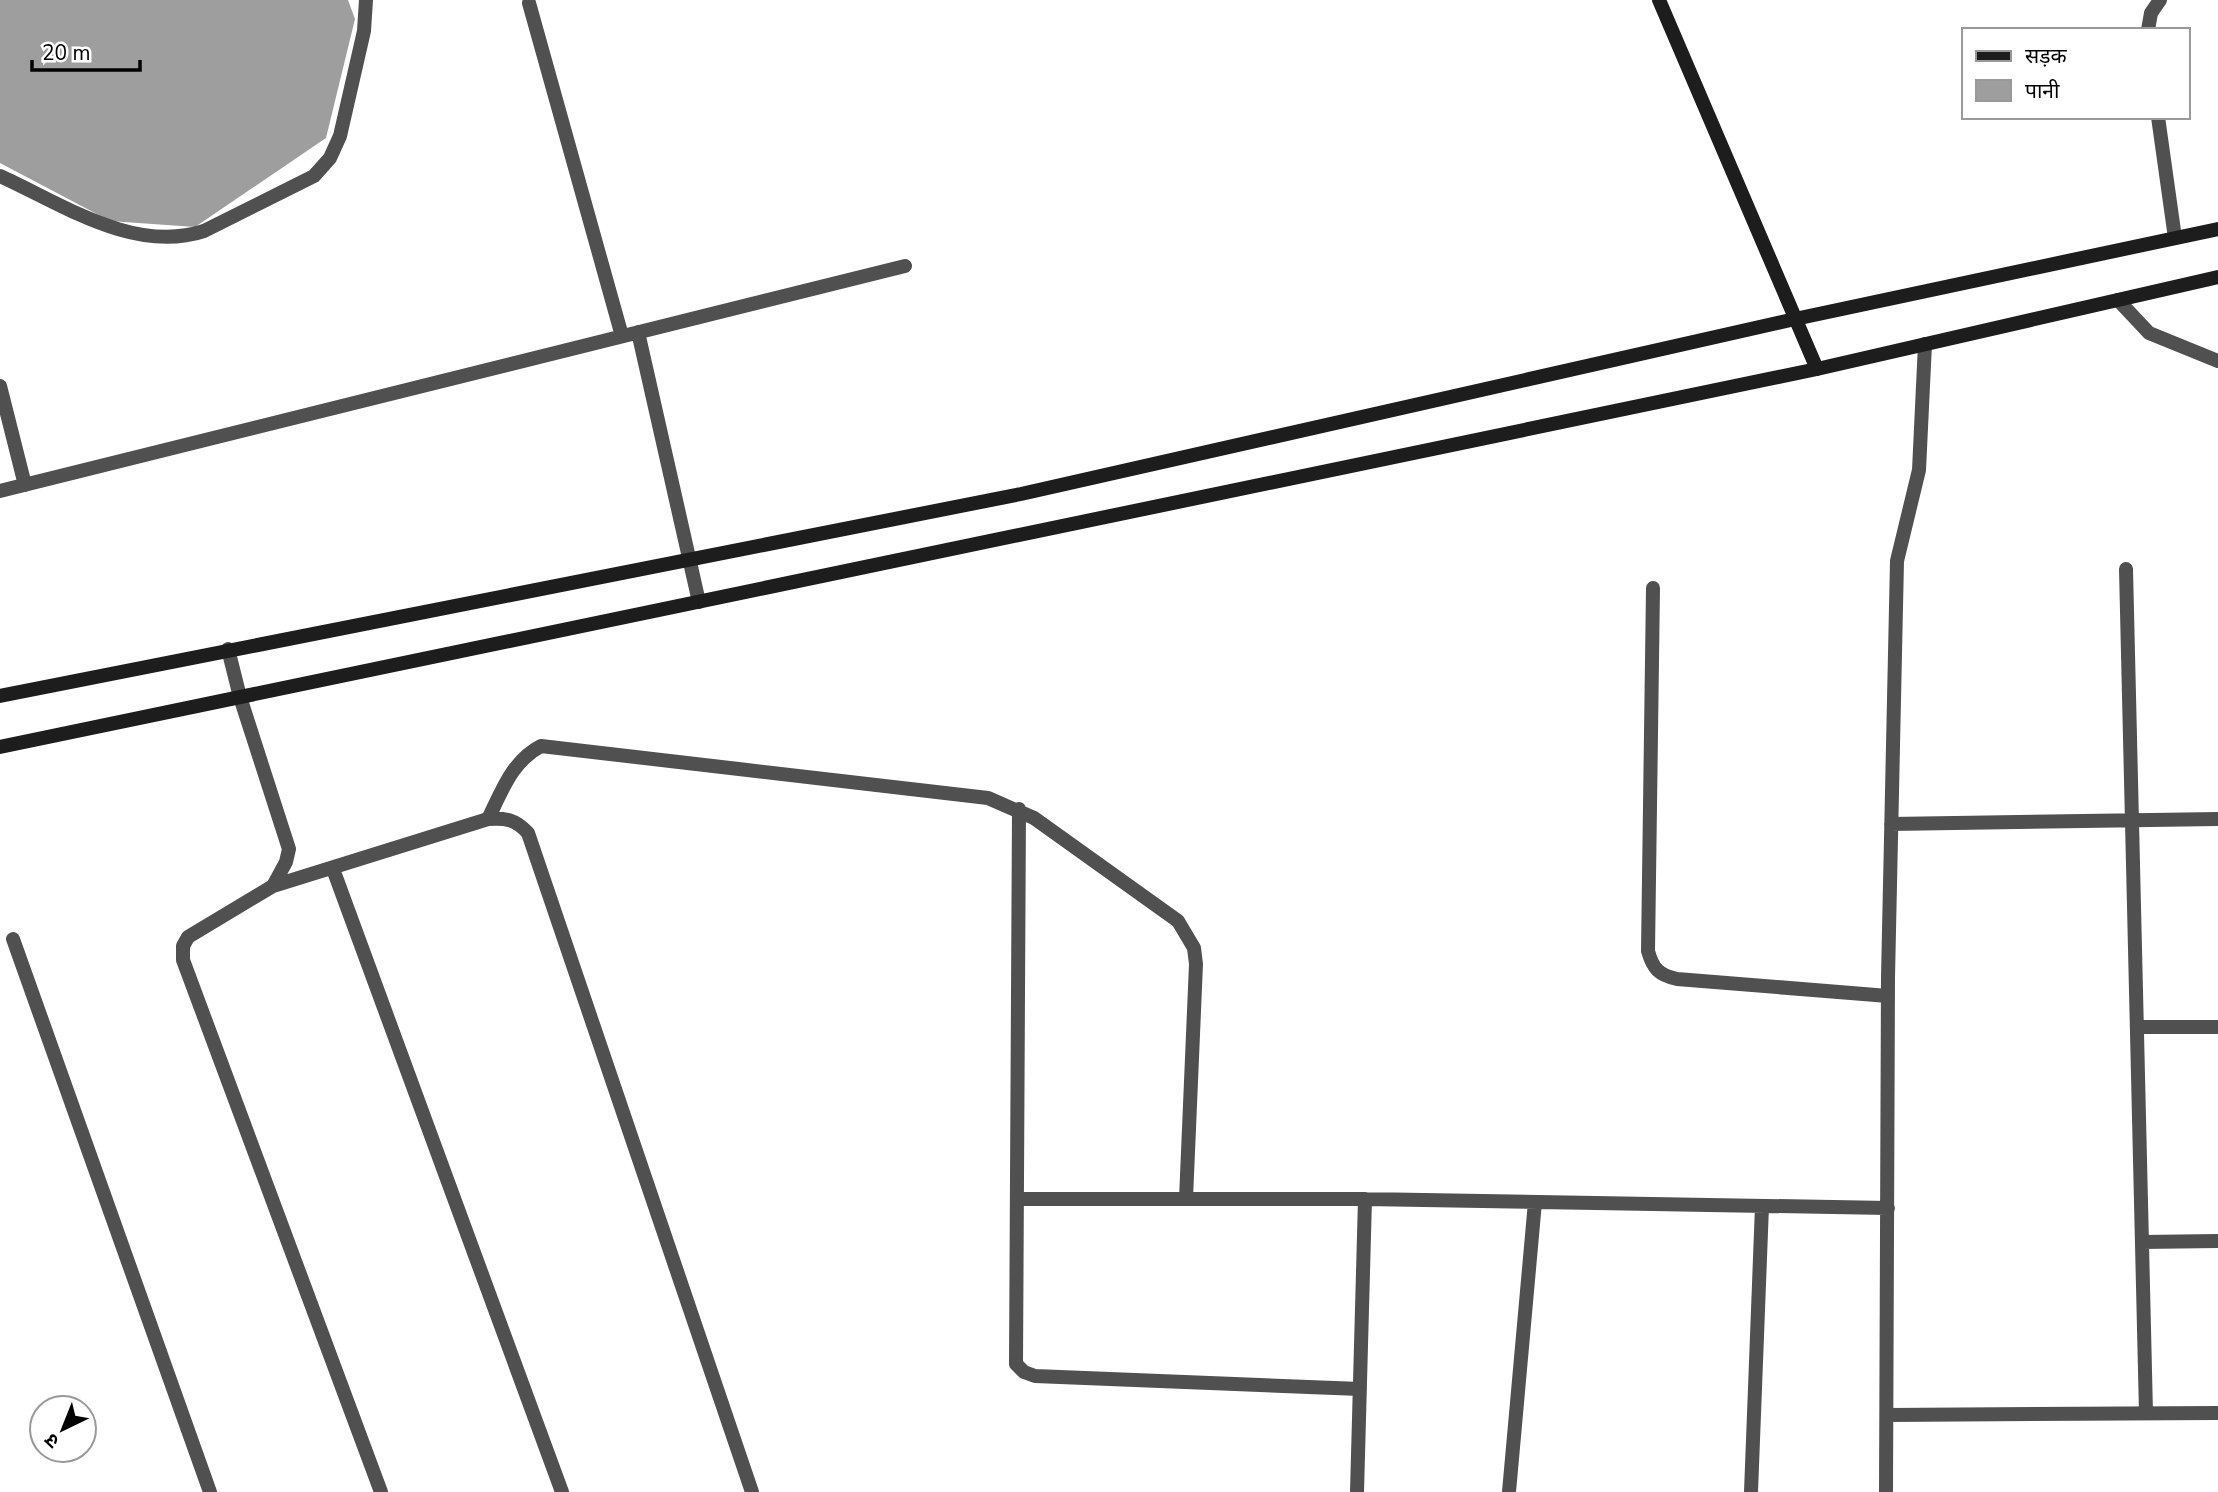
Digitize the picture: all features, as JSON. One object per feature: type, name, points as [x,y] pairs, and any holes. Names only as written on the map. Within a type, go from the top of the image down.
[{"type":"main road","points":[[1660,0],[1817,369]]},
{"type":"main road","points":[[0,696],[1021,494],[1795,319],[2218,229]]},
{"type":"main road","points":[[0,747],[1817,369],[2218,277]]},
{"type":"street","points":[[0,176],[131,234],[186,237],[204,231],[314,176],[330,158],[340,136],[361,44],[366,0]]},
{"type":"street","points":[[2148,28],[2151,13],[2160,0]]},
{"type":"street","points":[[529,3],[622,336]]},
{"type":"street","points":[[2158,119],[2175,238]]},
{"type":"street","points":[[0,491],[905,265]]},
{"type":"street","points":[[2118,300],[2149,333],[2218,361]]},
{"type":"street","points":[[638,332],[699,602]]},
{"type":"street","points":[[1886,1492],[1888,996],[1896,561],[1919,470],[1925,345]]},
{"type":"street","points":[[0,386],[25,485]]},
{"type":"street","points":[[2126,569],[2146,1413]]},
{"type":"street","points":[[1653,588],[1648,951],[1653,967],[1663,976],[1677,979],[1888,996]]},
{"type":"street","points":[[228,649],[240,697],[289,849],[286,862],[273,886]]},
{"type":"street","points":[[488,819],[517,764],[526,754],[541,746],[988,798],[1019,809],[1178,921],[1194,948],[1196,964],[1186,1199]]},
{"type":"street","points":[[1019,809],[1016,1364],[1035,1377],[1360,1389]]},
{"type":"street","points":[[381,1492],[183,960],[183,946],[188,937],[273,886],[488,819],[506,818],[518,822],[528,833],[752,1492]]},
{"type":"street","points":[[1891,824],[2218,819]]},
{"type":"street","points":[[332,869],[562,1492]]},
{"type":"street","points":[[13,939],[210,1492]]},
{"type":"street","points":[[2137,1027],[2218,1027]]},
{"type":"street","points":[[1017,1199],[1364,1199],[1888,1208]]},
{"type":"street","points":[[1357,1492],[1364,1199]]},
{"type":"street","points":[[1509,1492],[1535,1202]]},
{"type":"street","points":[[1751,1492],[1762,1206]]},
{"type":"street","points":[[2142,1242],[2218,1241]]},
{"type":"street","points":[[1887,1415],[2218,1413]]},
{"type":"water","points":[[0,0],[348,0],[355,19],[326,138],[195,227],[110,221],[0,163]]}]
